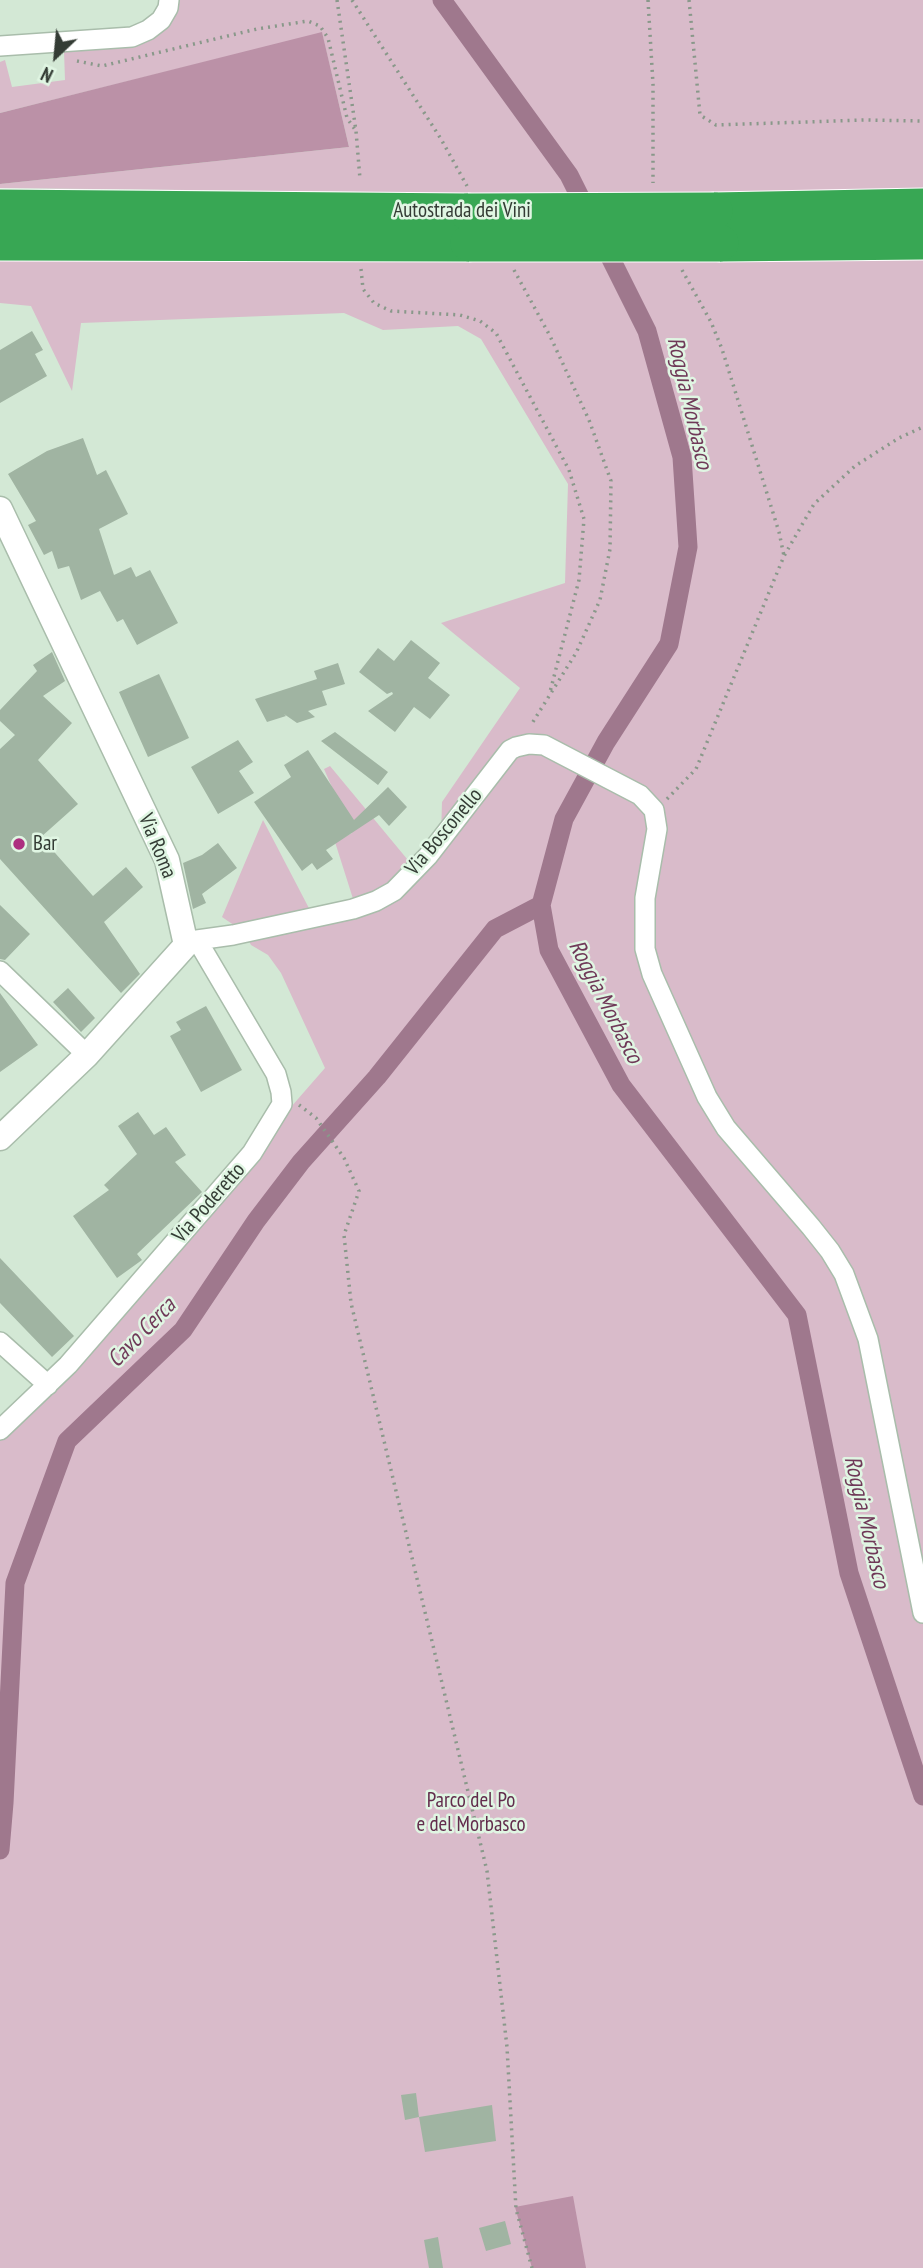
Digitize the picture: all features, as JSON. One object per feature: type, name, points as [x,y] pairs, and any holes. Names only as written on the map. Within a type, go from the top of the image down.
[{"type":"highway","name":"Autostrada dei Vini","points":[[717,227],[923,207]]},
{"type":"highway","name":"Autostrada dei Vini","points":[[0,208],[470,217],[717,227],[923,241]]},
{"type":"highway","name":"Autostrada dei Vini","points":[[0,242],[470,217]]},
{"type":"street","points":[[0,46],[132,37],[161,20],[169,0]]},
{"type":"street","name":"Via Roma","points":[[0,509],[167,860],[192,943]]},
{"type":"street","points":[[529,744],[544,745],[640,795],[654,810],[657,829],[645,898],[644,928],[645,949],[652,974],[719,1118],[830,1251],[857,1304],[870,1350],[923,1613]]},
{"type":"street","name":"Via Bosconello","points":[[192,943],[353,909],[394,891],[428,856],[510,750],[529,744]]},
{"type":"street","points":[[5,1131],[87,1055],[192,943]]},
{"type":"street","name":"Via Poderetto","points":[[0,1430],[68,1365],[252,1153],[282,1104],[276,1074],[192,943]]},
{"type":"street","points":[[0,971],[87,1055]]},
{"type":"street","points":[[0,1342],[48,1385]]},
{"type":"path","points":[[337,0],[356,131],[360,179]]},
{"type":"path","points":[[352,0],[441,139],[470,217]]},
{"type":"path","points":[[648,0],[653,84],[653,185]]},
{"type":"path","points":[[689,0],[700,115],[716,125],[864,120],[923,121]]},
{"type":"path","points":[[76,61],[102,66],[257,29],[308,21],[320,26],[328,38],[347,118],[356,131]]},
{"type":"path","points":[[360,260],[363,289],[374,303],[391,311],[460,315],[480,321],[496,333],[569,470],[584,519],[579,580],[548,697]]},
{"type":"path","points":[[679,264],[711,322],[722,349],[784,556]]},
{"type":"path","points":[[512,266],[556,348],[589,420],[611,481],[610,549],[600,600],[576,653],[530,726],[529,744]]},
{"type":"path","points":[[654,810],[673,795],[696,769],[784,556],[814,504],[855,466],[899,438],[923,427]]},
{"type":"path","points":[[316,1118],[344,1158],[359,1191],[344,1235],[352,1303],[487,1871],[507,2047],[516,2209],[532,2268]]},
{"type":"green space","name":"Parco del Po e del Morbasco","points":[[179,0],[923,0],[923,2268],[0,2268],[0,1416],[78,1351],[325,1068],[281,973],[268,955],[251,945],[244,932],[222,917],[263,820],[312,914],[355,905],[335,842],[352,833],[324,769],[330,766],[417,871],[441,836],[442,802],[520,688],[441,623],[565,583],[568,484],[481,339],[458,326],[383,330],[344,313],[81,323],[72,391],[31,306],[0,303],[0,259],[512,196],[0,188],[0,184],[349,147],[322,33],[0,113],[0,62],[5,60],[12,87],[65,80],[64,51],[140,44],[167,25]]},
{"type":"shaded area","points":[[322,32],[349,147],[0,184],[0,113]]},
{"type":"shaded area","points":[[573,2196],[586,2268],[532,2268],[515,2207]]},
{"type":"building","points":[[32,331],[43,350],[35,354],[47,376],[0,403],[0,350]]},
{"type":"building","points":[[83,438],[97,475],[106,470],[128,514],[99,529],[114,575],[131,567],[136,577],[150,570],[178,623],[137,645],[123,619],[117,622],[100,591],[81,600],[69,566],[58,569],[52,551],[44,555],[28,525],[36,521],[8,474],[47,451]]},
{"type":"building","points":[[411,640],[440,663],[428,678],[450,695],[430,719],[414,707],[395,732],[368,711],[393,694],[392,692],[387,694],[359,672],[378,648],[394,661]]},
{"type":"building","points":[[52,652],[65,681],[43,696],[72,723],[38,760],[78,804],[41,837],[93,896],[126,867],[143,887],[104,922],[140,974],[121,993],[0,859],[0,749],[15,735],[0,721],[0,710],[37,671],[33,665]]},
{"type":"building","points":[[338,663],[345,684],[322,691],[327,705],[308,711],[315,717],[297,723],[284,714],[286,716],[267,722],[255,699],[317,679],[314,671]]},
{"type":"building","points":[[159,674],[189,738],[148,757],[119,692]]},
{"type":"building","points":[[335,732],[388,772],[378,785],[321,741]]},
{"type":"building","points":[[238,740],[253,762],[239,771],[254,793],[218,814],[191,767]]},
{"type":"building","points":[[308,750],[354,820],[388,787],[407,807],[389,826],[379,815],[326,850],[333,859],[317,870],[312,863],[302,871],[254,802],[291,777],[284,765]]},
{"type":"building","points":[[218,843],[237,868],[202,894],[206,903],[193,909],[183,863],[202,855]]},
{"type":"building","points":[[0,905],[30,934],[5,960],[0,959]]},
{"type":"building","points":[[68,988],[95,1018],[81,1032],[53,1002]]},
{"type":"building","points":[[0,993],[38,1045],[0,1072]]},
{"type":"building","points":[[206,1006],[242,1070],[201,1092],[170,1036],[181,1030],[176,1022]]},
{"type":"building","points":[[138,1112],[154,1135],[166,1127],[186,1155],[175,1162],[202,1192],[137,1254],[142,1260],[117,1278],[73,1216],[109,1190],[104,1185],[137,1154],[118,1126]]},
{"type":"building","points":[[0,1258],[74,1336],[52,1357],[0,1303]]},
{"type":"building","points":[[416,2093],[419,2117],[405,2120],[401,2095]]},
{"type":"building","points":[[492,2105],[496,2141],[425,2152],[419,2117]]},
{"type":"building","points":[[505,2221],[511,2244],[486,2251],[479,2228]]},
{"type":"building","points":[[438,2237],[443,2268],[429,2268],[424,2240]]},
{"type":"waterway","name":"Roggia Morbasco","points":[[442,0],[569,175],[647,331],[682,457],[688,547],[669,644],[606,742],[564,819],[541,905],[549,950],[621,1085],[797,1315],[849,1573],[923,1796]]},
{"type":"waterway","name":"Cavo Cerca","points":[[0,1850],[15,1583],[67,1441],[183,1330],[256,1221],[301,1162],[377,1077],[495,929],[541,905]]},
{"type":"place","name":"Bar","points":[[19,844]]}]
